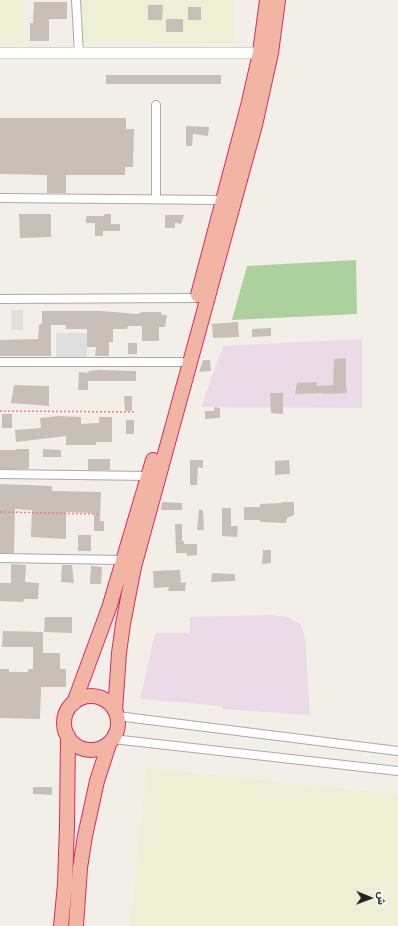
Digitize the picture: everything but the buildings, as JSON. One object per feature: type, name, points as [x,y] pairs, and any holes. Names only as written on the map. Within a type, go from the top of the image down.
[{"type":"highway","points":[[76,926],[80,868],[85,836],[97,781],[117,728],[116,713],[119,653],[128,595],[134,567],[255,125],[266,53],[268,0]]},
{"type":"highway","points":[[74,703],[124,560],[181,362],[224,200],[266,53],[278,0]]},
{"type":"highway","points":[[111,741],[98,749],[86,750],[75,745],[65,730],[65,718],[70,707],[84,697],[96,697],[107,702],[116,713]]},
{"type":"highway","points":[[61,926],[66,847],[68,736]]},
{"type":"street","points":[[76,0],[79,53]]},
{"type":"street","points":[[0,53],[266,53]]},
{"type":"street","points":[[156,105],[156,199]]},
{"type":"street","points":[[0,198],[224,200]]},
{"type":"street","points":[[0,299],[198,298]]},
{"type":"street","points":[[0,362],[181,362]]},
{"type":"street","points":[[0,474],[148,476]]},
{"type":"street","points":[[0,558],[124,560]]},
{"type":"street","points":[[116,713],[398,751]]},
{"type":"street","points":[[111,741],[398,771]]},
{"type":"path","points":[[0,411],[135,412]]},
{"type":"path","points":[[0,512],[100,514]]},
{"type":"shaded area","points":[[11,310],[23,310],[23,330],[11,330]]},
{"type":"shaded area","points":[[56,333],[87,333],[87,362],[56,362]]},
{"type":"shaded area","points":[[362,339],[362,408],[201,407],[223,346]]},
{"type":"shaded area","points":[[272,615],[287,617],[301,624],[305,638],[310,715],[223,709],[221,706],[140,699],[155,633],[190,633],[190,617]]},
{"type":"green space","points":[[0,0],[24,0],[24,46],[0,45]]},
{"type":"green space","points":[[77,0],[234,0],[235,44],[79,42]]},
{"type":"green space","points":[[356,260],[357,314],[232,320],[247,266]]},
{"type":"green space","points":[[147,768],[398,794],[398,926],[130,926]]}]
